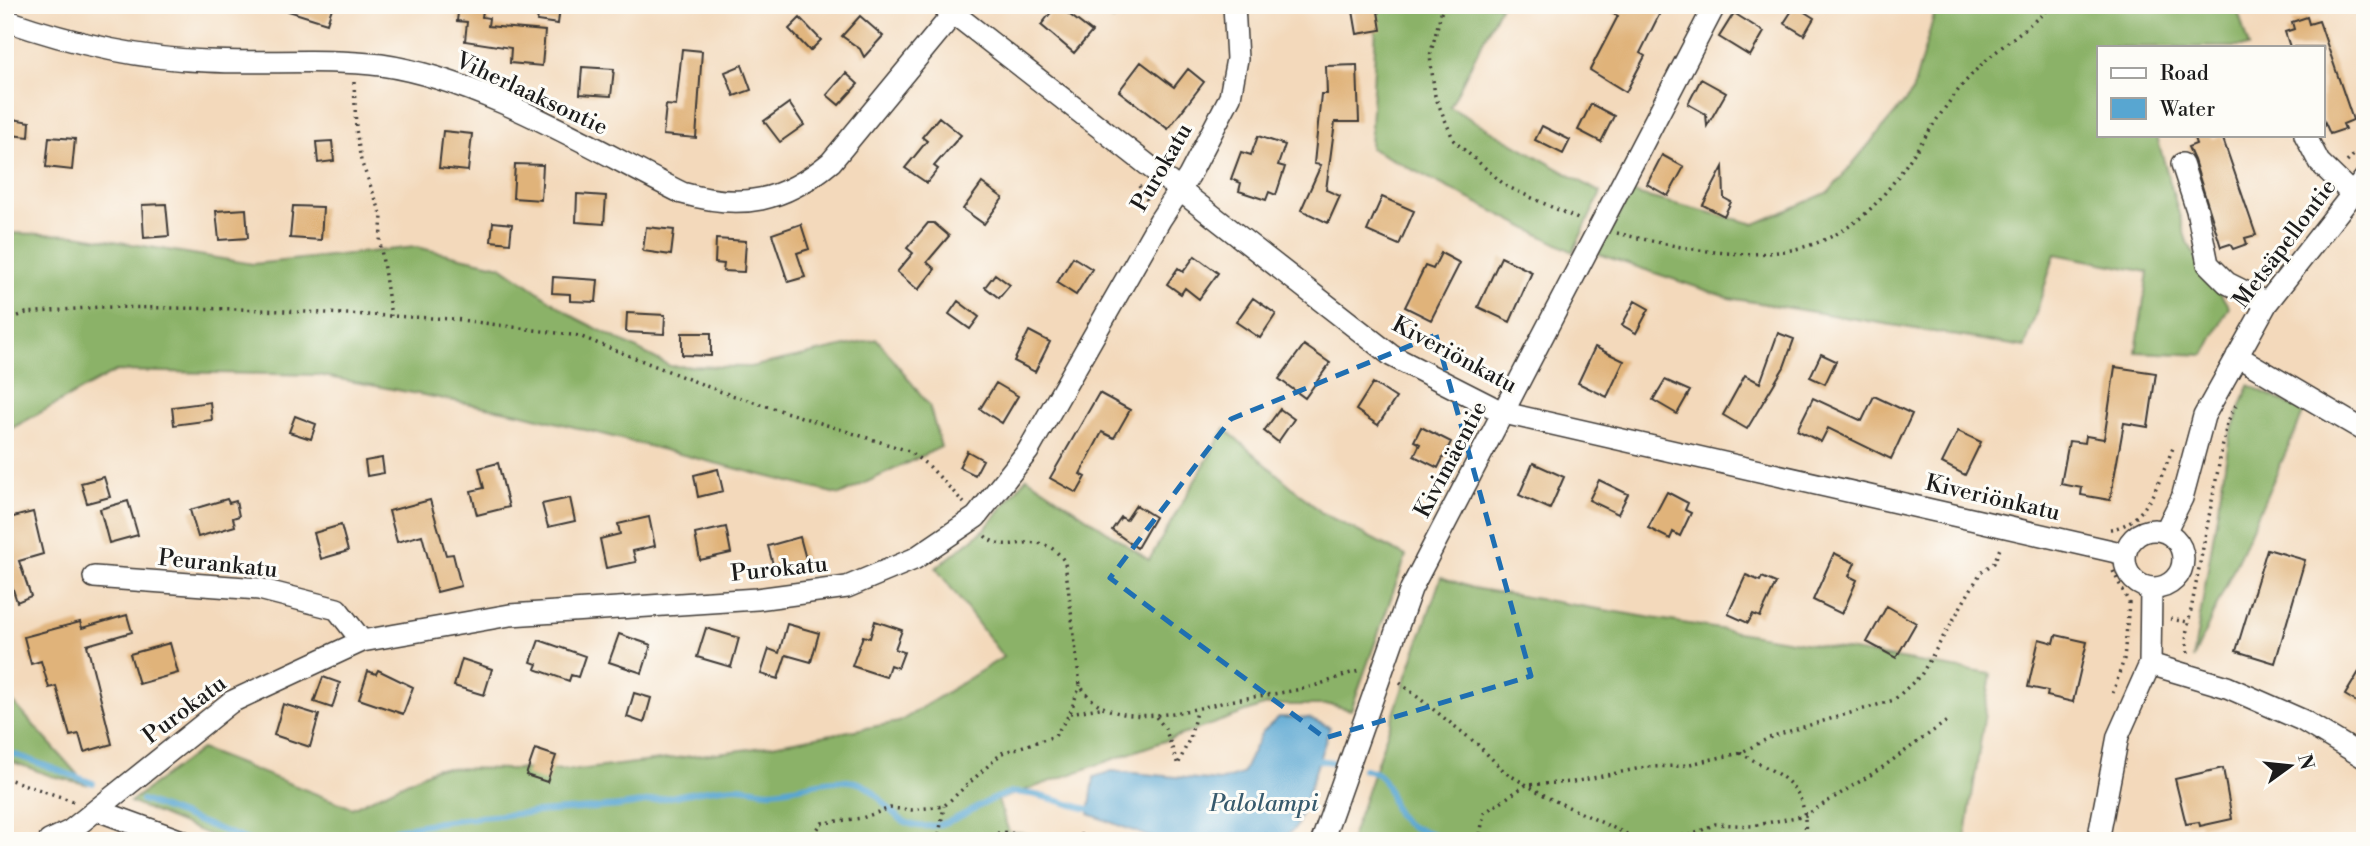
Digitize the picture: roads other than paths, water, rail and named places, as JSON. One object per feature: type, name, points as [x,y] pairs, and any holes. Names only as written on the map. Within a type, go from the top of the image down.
[{"type":"street","name":"Purokatu","points":[[49,841],[70,831],[231,702],[362,641],[510,615],[757,599],[847,587],[914,559],[976,517],[1028,451],[1230,97],[1237,59],[1234,5]]},
{"type":"street","name":"Kivimäentie","points":[[1322,841],[1411,589],[1715,5]]},
{"type":"street","name":"Kiveriönkatu","points":[[948,10],[1392,356],[1504,413],[2121,553]]},
{"type":"street","name":"Viherlaaksontie","points":[[5,20],[122,50],[204,61],[380,65],[428,75],[485,95],[682,193],[714,202],[748,202],[781,195],[809,181],[831,162],[948,10]]},
{"type":"street","points":[[2306,136],[2319,162],[2335,177],[2358,186]]},
{"type":"street","points":[[2182,164],[2197,210],[2208,264],[2227,283],[2267,303]]},
{"type":"street","name":"Metsäpellontie","points":[[2165,533],[2182,498],[2204,416],[2237,356],[2267,303],[2358,186]]},
{"type":"street","points":[[2237,356],[2365,431]]},
{"type":"street","points":[[2157,530],[2165,533],[2179,544],[2182,553],[2180,571],[2168,584],[2151,588],[2134,580],[2128,573],[2121,553],[2140,533],[2157,530]]},
{"type":"street","name":"Peurankatu","points":[[94,577],[259,589],[337,609],[362,641]]},
{"type":"street","points":[[2098,841],[2118,736],[2150,664],[2151,588]]},
{"type":"street","points":[[2150,664],[2189,666],[2227,687],[2302,720],[2365,758]]},
{"type":"street","points":[[97,810],[182,841]]},
{"type":"water","name":"Palolampi","points":[[1279,717],[1309,718],[1330,727],[1297,826],[1280,841],[1155,839],[1089,814],[1094,777],[1112,771],[1219,781],[1242,774],[1262,732]]},
{"type":"waterway","points":[[5,751],[93,783]]},
{"type":"waterway","points":[[1319,760],[1332,762]]},
{"type":"waterway","points":[[1364,769],[1384,780],[1394,807],[1403,821],[1446,841]]},
{"type":"waterway","points":[[357,841],[387,832],[452,820],[619,806],[719,788],[739,787],[771,791],[834,781],[864,785],[899,818],[918,826],[942,824],[996,798],[1015,793],[1036,795],[1089,809]]},
{"type":"waterway","points":[[142,800],[250,841]]}]
